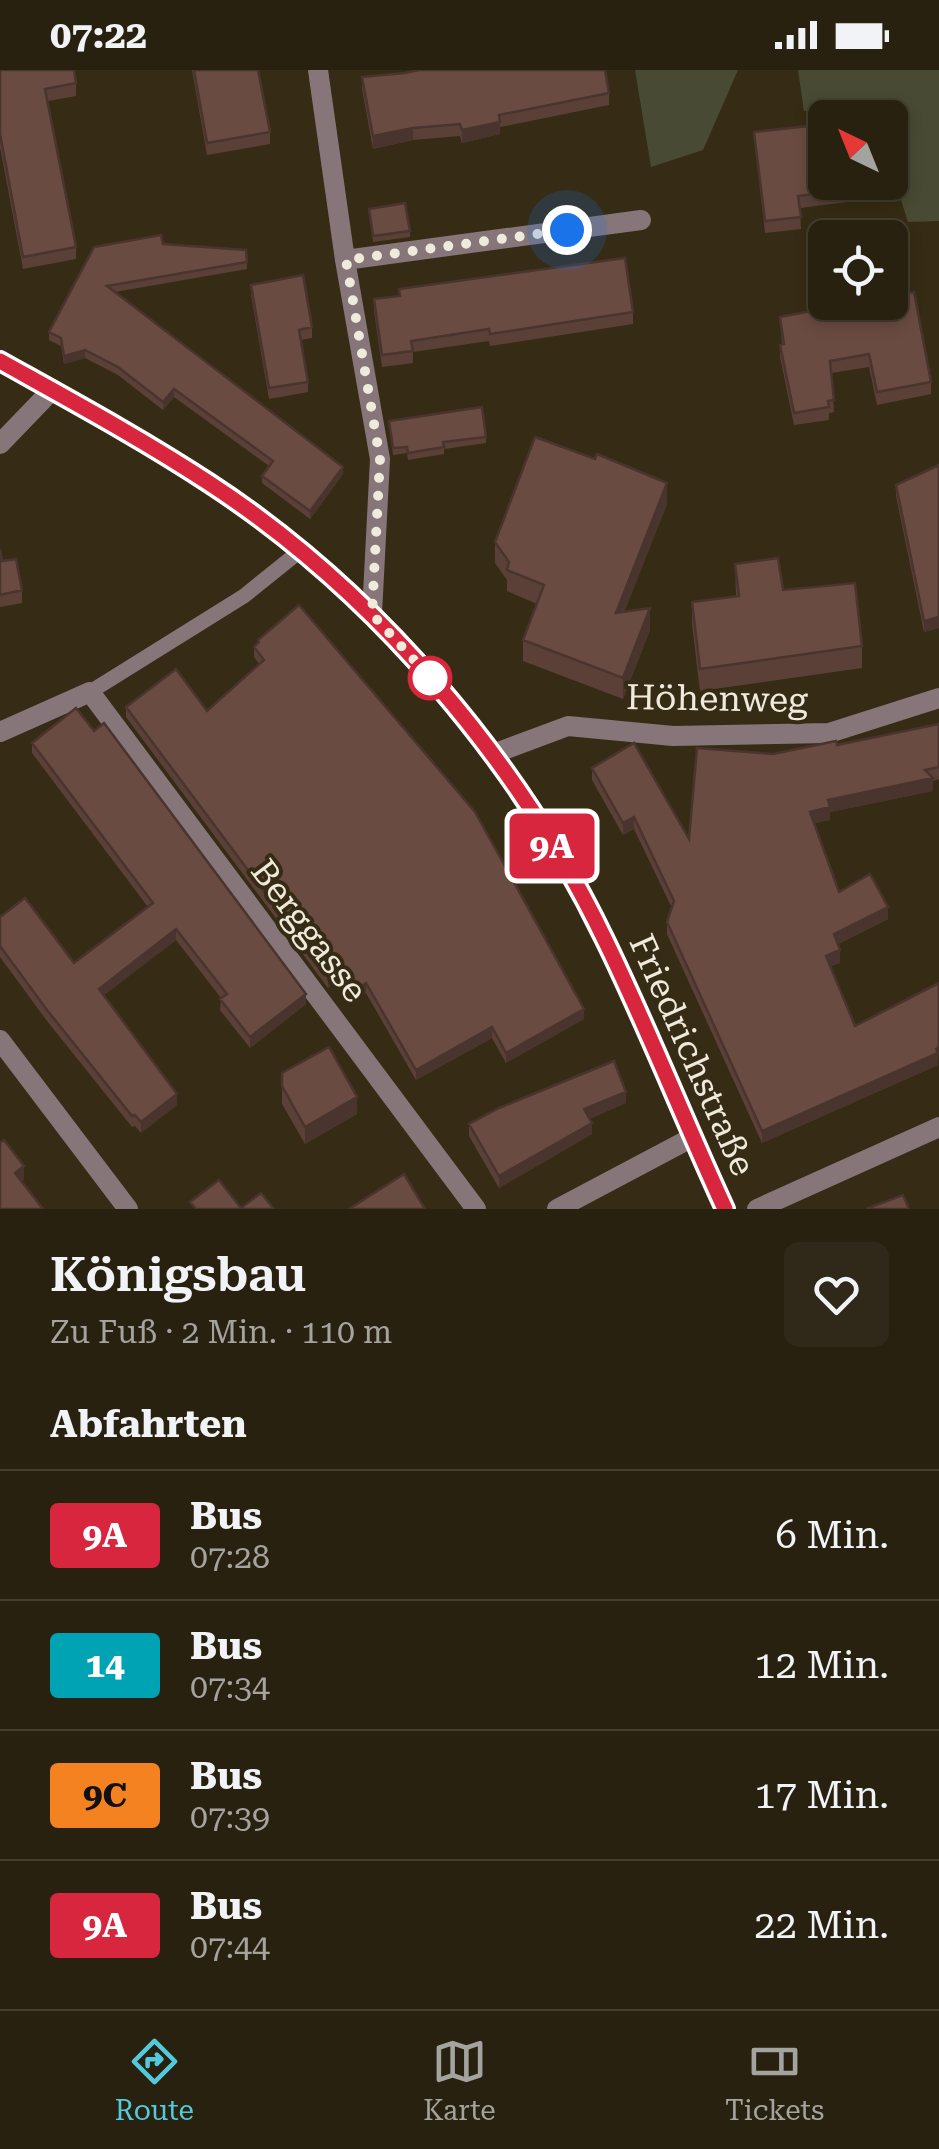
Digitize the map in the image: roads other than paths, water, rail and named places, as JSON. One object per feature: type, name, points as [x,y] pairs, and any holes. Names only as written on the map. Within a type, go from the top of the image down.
[{"type":"street","points":[[318,70],[380,459],[372,614]]},
{"type":"street","points":[[346,260],[641,220]]},
{"type":"street","name":"Friedrichstraße","points":[[0,361],[210,484],[300,551],[372,614],[493,754],[546,834],[604,938],[725,1209]]},
{"type":"street","points":[[0,444],[52,390]]},
{"type":"street","points":[[0,732],[90,692]]},
{"type":"street","name":"Berggasse","points":[[90,692],[476,1209]]},
{"type":"street","name":"Höhenweg","points":[[493,754],[568,726],[673,736],[829,733],[939,698]]},
{"type":"street","points":[[0,1040],[128,1209]]},
{"type":"street","points":[[757,1209],[939,1127]]},
{"type":"street","points":[[557,1209],[693,1137]]},
{"type":"lane","points":[[90,692],[244,596],[300,551]]}]
